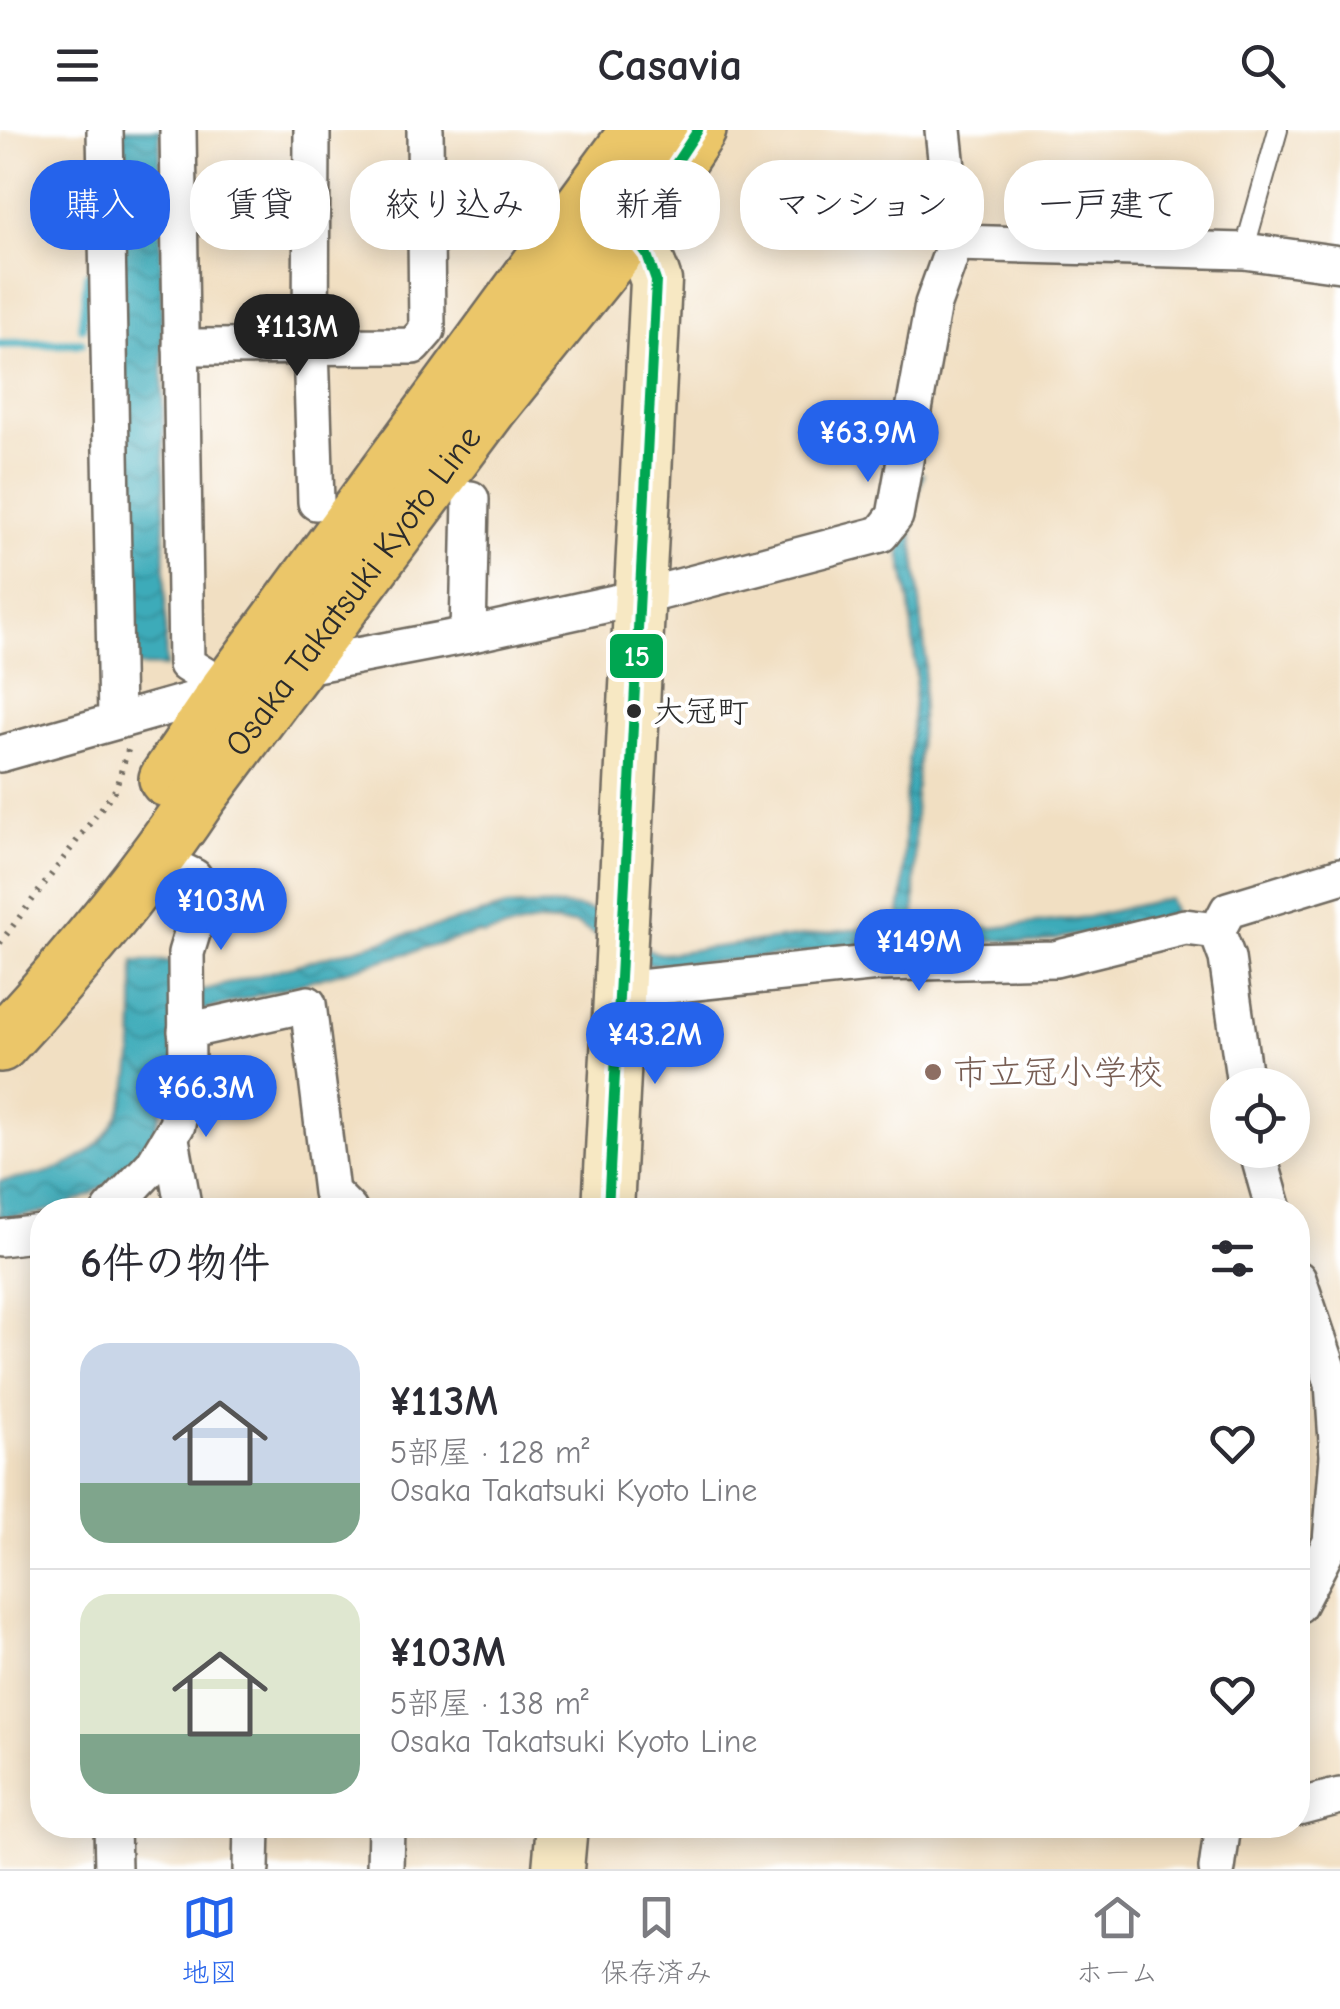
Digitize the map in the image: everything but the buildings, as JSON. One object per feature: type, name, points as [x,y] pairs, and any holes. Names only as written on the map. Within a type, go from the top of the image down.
[{"type":"main road","name":"Osaka Takatsuki Kyoto Line","points":[[616,160],[639,130]]},
{"type":"main road","name":"Osaka Takatsuki Kyoto Line","points":[[678,160],[698,130]]},
{"type":"main road","name":"Osaka Takatsuki Kyoto Line","points":[[0,1001],[56,938],[228,690],[580,209]]},
{"type":"main road","name":"Osaka Takatsuki Kyoto Line","points":[[0,1044],[70,968],[157,859],[294,668],[490,408],[616,250]]},
{"type":"street","points":[[106,130],[130,728]]},
{"type":"street","points":[[178,130],[186,664],[228,690]]},
{"type":"street","points":[[312,130],[311,346],[316,502]]},
{"type":"street","points":[[181,347],[413,346],[427,330],[426,130]]},
{"type":"street","points":[[943,130],[946,160]]},
{"type":"street","points":[[984,244],[1244,251],[1340,264]]},
{"type":"street","points":[[609,1198],[656,281],[644,250]]},
{"type":"street","points":[[0,754],[130,728],[294,668],[641,597],[881,534],[895,516],[933,304],[952,250]]},
{"type":"street","points":[[468,635],[471,499]]},
{"type":"street","points":[[122,1198],[171,1139],[185,1090],[186,952],[204,894],[189,873],[157,859]]},
{"type":"street","points":[[1216,931],[1228,910],[1340,876]]},
{"type":"street","points":[[622,959],[1055,959],[1184,926],[1216,931]]},
{"type":"street","points":[[1216,931],[1227,958],[1242,1068]]},
{"type":"street","points":[[186,1027],[308,1004],[332,1192],[338,1198]]},
{"type":"street","points":[[171,1139],[182,1198]]},
{"type":"street","points":[[1261,1168],[1270,1198]]},
{"type":"street","points":[[0,1238],[30,1234]]},
{"type":"street","points":[[1310,1315],[1333,1383],[1338,1456],[1331,1542],[1310,1582]]},
{"type":"street","points":[[1310,1804],[1340,1796]]},
{"type":"street","points":[[112,1838],[113,1869]]},
{"type":"street","points":[[252,1838],[252,1869]]},
{"type":"street","points":[[385,1869],[386,1838]]},
{"type":"street","points":[[558,1869],[561,1838]]},
{"type":"street","points":[[1217,1869],[1221,1838]]},
{"type":"lane","points":[[1244,251],[1278,130]]},
{"type":"path","points":[[0,943],[115,790],[130,728]]},
{"type":"water","points":[[117,130],[160,130],[160,160],[117,160]]},
{"type":"water","points":[[119,250],[161,250],[166,667],[125,666]]},
{"type":"water","points":[[912,472],[924,474],[911,518],[926,658],[915,800],[915,921],[993,928],[1087,917],[1169,898],[1176,915],[1035,943],[939,937],[742,960],[648,965],[576,924],[538,922],[479,933],[202,1011],[172,1066],[156,1126],[128,1167],[82,1198],[30,1198],[30,1215],[0,1218],[0,1181],[47,1172],[82,1157],[106,1135],[121,1109],[130,1077],[134,961],[171,961],[198,992],[506,907],[555,906],[592,911],[661,954],[898,924],[916,677],[910,605],[900,552]]},
{"type":"waterway","points":[[82,327],[88,275]]},
{"type":"waterway","points":[[0,344],[81,343]]},
{"type":"transit line","name":"15","points":[[609,1198],[656,281],[647,255],[630,233],[698,130]]},
{"type":"place","name":"大冠町","points":[[634,711]]},
{"type":"place","name":"市立冠小学校","points":[[933,1072]]}]
